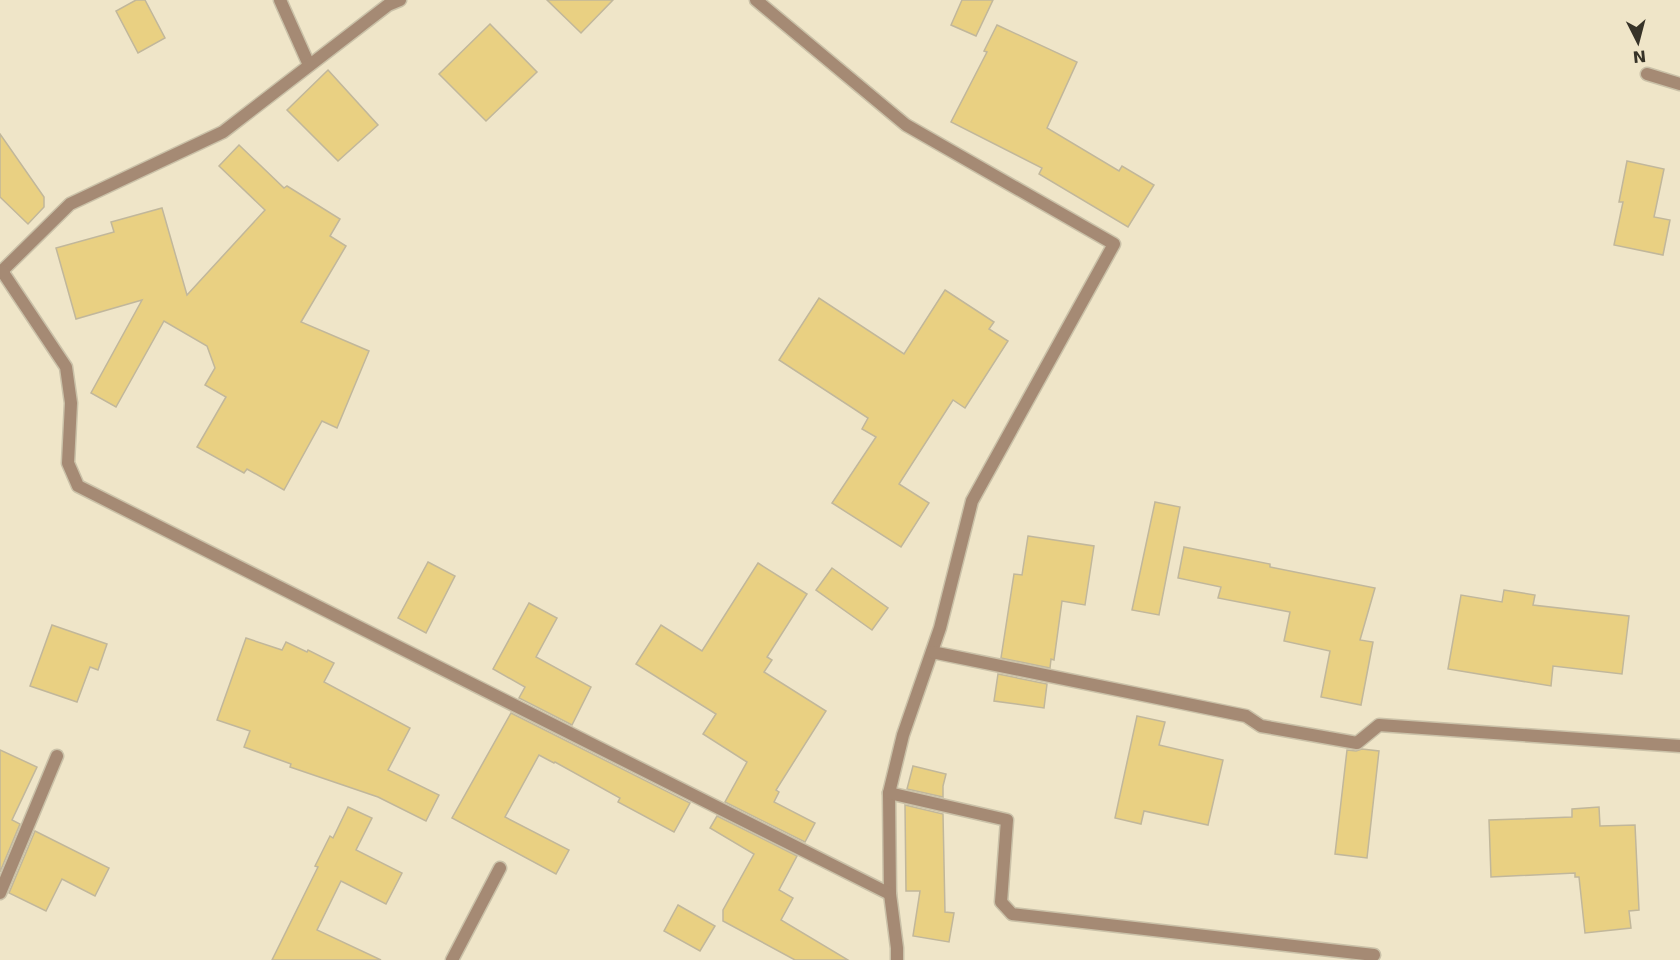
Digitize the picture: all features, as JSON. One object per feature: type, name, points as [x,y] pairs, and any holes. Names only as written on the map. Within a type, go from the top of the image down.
[{"type":"street","points":[[280,0],[309,65]]},
{"type":"street","points":[[400,0],[388,5],[223,132],[70,204],[1,271],[66,367],[71,403],[68,463],[78,486],[890,894]]},
{"type":"street","points":[[756,0],[906,125],[1114,244],[972,501],[932,652],[903,735],[890,793],[890,894],[897,960]]},
{"type":"street","points":[[1647,74],[1680,84]]},
{"type":"street","points":[[932,652],[1246,716],[1261,726],[1357,743],[1379,725],[1680,746]]},
{"type":"street","points":[[0,893],[57,756]]},
{"type":"street","points":[[890,793],[1007,820],[1001,902],[1012,914],[1374,956]]},
{"type":"street","points":[[452,960],[500,868]]},
{"type":"building","points":[[136,0],[145,0],[165,38],[138,53],[116,11]]},
{"type":"building","points":[[547,0],[613,0],[581,33]]},
{"type":"building","points":[[962,0],[993,0],[976,36],[951,25]]},
{"type":"building","points":[[490,24],[537,72],[486,121],[439,74]]},
{"type":"building","points":[[997,25],[1077,62],[1047,128],[1119,171],[1122,166],[1154,185],[1128,227],[1039,174],[1042,168],[951,122],[987,52],[984,51]]},
{"type":"building","points":[[328,70],[378,125],[338,161],[287,110]]},
{"type":"building","points":[[0,134],[44,197],[44,207],[28,224],[0,197]]},
{"type":"building","points":[[239,145],[284,188],[287,186],[340,219],[330,236],[346,246],[301,322],[369,351],[337,428],[322,421],[284,490],[247,469],[244,473],[197,447],[226,397],[205,385],[215,368],[207,346],[164,321],[116,407],[91,393],[142,300],[76,319],[56,248],[114,232],[111,222],[162,208],[187,295],[265,210],[219,166]]},
{"type":"building","points":[[1627,161],[1664,169],[1654,217],[1670,220],[1663,255],[1614,245],[1623,202],[1619,202]]},
{"type":"building","points":[[945,290],[994,322],[989,329],[1008,341],[965,408],[953,400],[899,484],[929,503],[901,547],[832,503],[876,437],[862,429],[868,418],[779,360],[819,298],[904,354]]},
{"type":"building","points":[[1155,502],[1180,507],[1159,615],[1132,610]]},
{"type":"building","points":[[1028,536],[1094,546],[1085,605],[1062,601],[1054,660],[1051,659],[1050,668],[1001,658],[1014,574],[1022,575]]},
{"type":"building","points":[[1184,547],[1375,588],[1360,640],[1373,642],[1361,705],[1321,697],[1330,651],[1284,641],[1290,612],[1218,598],[1221,587],[1178,578]]},
{"type":"building","points":[[428,562],[455,576],[426,633],[398,618]]},
{"type":"building","points":[[758,563],[807,594],[767,657],[772,660],[764,672],[826,711],[776,790],[779,792],[774,802],[815,823],[805,842],[725,802],[747,762],[703,734],[716,714],[636,664],[661,625],[702,651]]},
{"type":"building","points":[[832,568],[888,608],[872,630],[816,590]]},
{"type":"building","points":[[1504,590],[1535,595],[1533,605],[1629,616],[1622,674],[1553,666],[1551,686],[1448,669],[1461,595],[1502,602]]},
{"type":"building","points":[[529,603],[557,618],[536,657],[591,687],[572,725],[519,698],[525,687],[493,669]]},
{"type":"building","points":[[52,625],[107,644],[98,670],[90,667],[77,702],[30,686]]},
{"type":"building","points":[[246,638],[282,650],[286,642],[334,663],[324,682],[410,728],[388,770],[439,795],[426,821],[378,797],[290,767],[291,764],[244,747],[250,731],[217,720]]},
{"type":"building","points":[[998,674],[1047,684],[1044,708],[994,701]]},
{"type":"building","points":[[511,713],[690,803],[674,832],[618,802],[620,798],[539,755],[505,817],[569,850],[556,874],[452,818]]},
{"type":"building","points":[[1137,716],[1165,722],[1159,745],[1223,760],[1208,825],[1144,811],[1141,824],[1115,818]]},
{"type":"building","points":[[0,750],[37,767],[12,820],[20,824],[0,872]]},
{"type":"building","points":[[1347,750],[1379,751],[1367,858],[1335,854]]},
{"type":"building","points":[[913,766],[946,774],[943,797],[907,789]]},
{"type":"building","points":[[905,805],[943,814],[945,912],[954,913],[949,942],[913,936],[920,891],[906,891]]},
{"type":"building","points":[[348,807],[372,818],[356,850],[402,873],[386,904],[341,881],[317,930],[381,960],[272,960],[318,867],[315,866],[330,836],[333,838]]},
{"type":"building","points":[[1599,807],[1600,826],[1635,825],[1639,910],[1629,911],[1631,928],[1585,933],[1579,877],[1575,877],[1575,873],[1491,877],[1489,820],[1572,817],[1572,809]]},
{"type":"building","points":[[717,816],[797,856],[779,890],[793,898],[781,920],[848,960],[795,960],[723,921],[723,910],[754,854],[710,828]]},
{"type":"building","points":[[35,831],[109,868],[95,896],[62,879],[46,911],[9,893]]},
{"type":"building","points":[[678,905],[715,926],[700,951],[664,931]]}]
